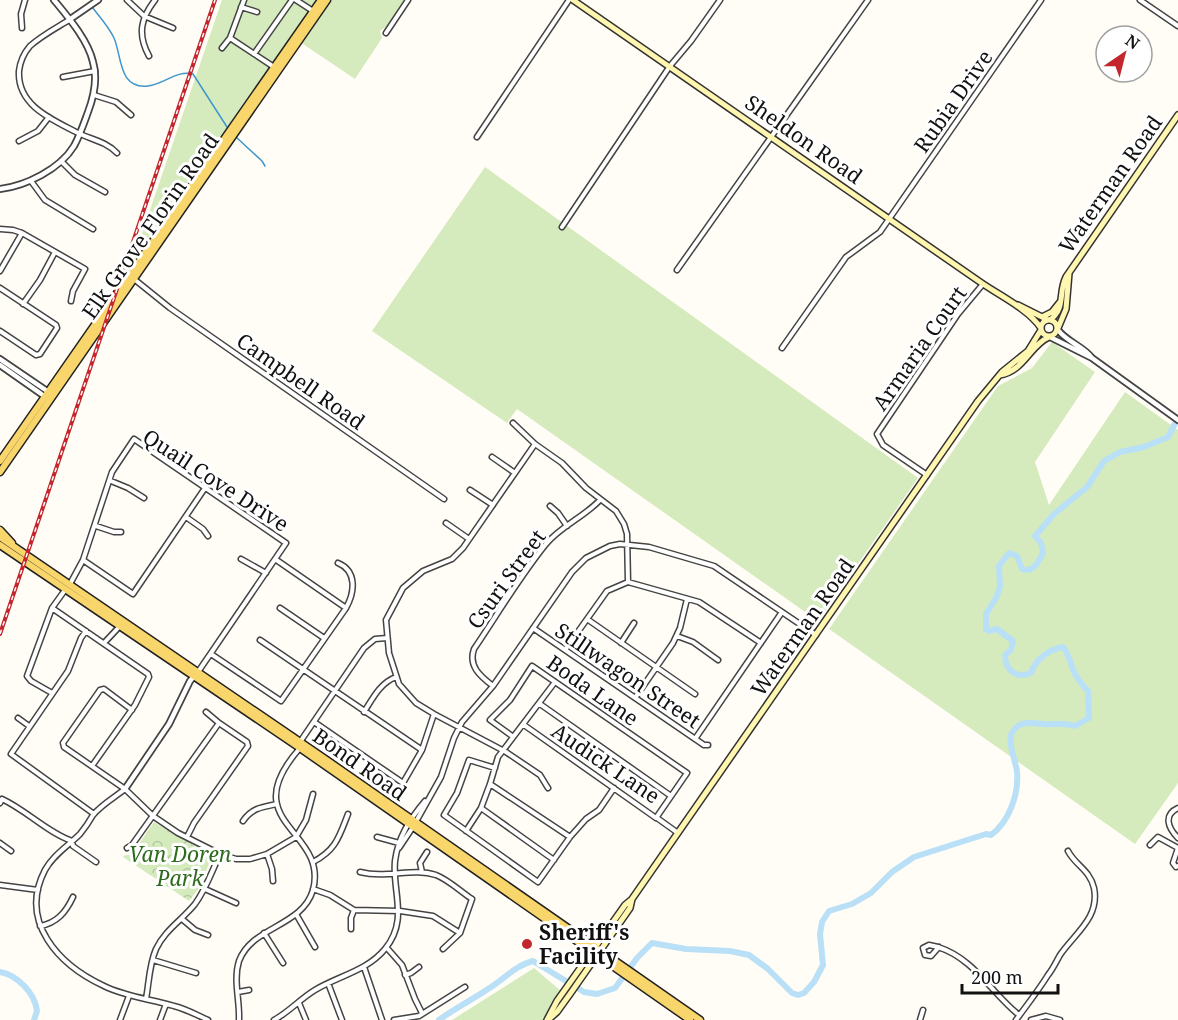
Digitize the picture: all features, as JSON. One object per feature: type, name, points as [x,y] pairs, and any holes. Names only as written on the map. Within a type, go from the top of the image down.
[{"type":"main road","points":[[276,68],[321,0]]},
{"type":"main road","name":"Elk Grove Florin Road","points":[[0,472],[136,264],[327,0]]},
{"type":"main road","name":"Sheldon Road","points":[[571,0],[1016,305],[1037,321],[1041,329]]},
{"type":"main road","name":"Elk Grove Florin Road","points":[[0,461],[132,280],[276,68]]},
{"type":"main road","name":"Waterman Road","points":[[1047,319],[1060,302],[1063,282],[1178,115]]},
{"type":"main road","points":[[132,280],[136,264]]},
{"type":"main road","name":"Waterman Road","points":[[1058,329],[1066,309],[1069,273]]},
{"type":"main road","name":"Sheldon Road","points":[[1016,305],[1047,319]]},
{"type":"main road","points":[[1047,319],[1055,322],[1058,329],[1055,335],[1050,337],[1043,334],[1042,323],[1047,319]]},
{"type":"main road","name":"Waterman Road","points":[[548,1020],[564,991],[630,908],[632,899],[978,401],[1002,372],[1028,351],[1041,329]]},
{"type":"main road","name":"Waterman Road","points":[[1000,375],[1024,362],[1041,341],[1050,337]]},
{"type":"main road","points":[[21,441],[27,422]]},
{"type":"main road","points":[[9,458],[11,445]]},
{"type":"main road","points":[[0,530],[14,546]]},
{"type":"main road","name":"Bond Road","points":[[0,537],[121,626],[300,745],[596,950],[690,1020]]},
{"type":"main road","points":[[0,545],[36,570],[68,586]]},
{"type":"main road","name":"Bond Road","points":[[68,586],[151,640],[196,674]]},
{"type":"main road","points":[[121,626],[124,625],[151,640]]},
{"type":"main road","name":"Bond Road","points":[[300,745],[328,761],[412,823]]},
{"type":"main road","name":"Waterman Road","points":[[548,1020],[570,994],[582,970]]},
{"type":"main road","name":"Bond Road","points":[[632,976],[700,1020]]},
{"type":"street","points":[[22,28],[21,14],[24,0]]},
{"type":"street","points":[[0,189],[32,181],[70,151],[80,134],[94,95],[95,71],[91,54],[54,0]]},
{"type":"street","points":[[127,0],[144,16],[172,28]]},
{"type":"street","points":[[149,56],[145,49],[142,30],[144,16],[155,0]]},
{"type":"street","points":[[222,48],[230,38],[244,0]]},
{"type":"street","points":[[254,54],[294,0],[313,12]]},
{"type":"street","points":[[386,33],[408,0]]},
{"type":"street","points":[[477,137],[571,0]]},
{"type":"street","points":[[562,227],[670,66],[720,0]]},
{"type":"street","points":[[677,270],[867,0]]},
{"type":"street","name":"Rubia Drive","points":[[782,348],[843,260],[855,249],[875,238],[1041,0]]},
{"type":"street","points":[[1140,0],[1178,26]]},
{"type":"street","points":[[97,1],[31,46],[20,64],[20,84],[25,98],[35,108],[80,134],[104,143],[117,153]]},
{"type":"street","points":[[242,7],[257,12]]},
{"type":"street","points":[[230,38],[276,68]]},
{"type":"street","points":[[63,77],[95,71]]},
{"type":"street","points":[[94,95],[116,102],[131,115]]},
{"type":"street","points":[[19,141],[38,131],[49,117]]},
{"type":"street","points":[[60,160],[75,175],[105,192]]},
{"type":"street","points":[[32,181],[45,200],[93,229]]},
{"type":"street","points":[[0,229],[22,233],[85,269],[73,291],[71,301]]},
{"type":"street","points":[[0,271],[22,233]]},
{"type":"street","points":[[23,304],[55,252]]},
{"type":"street","name":"Campbell Road","points":[[132,280],[135,285],[140,286],[444,499]]},
{"type":"street","name":"Armaria Court","points":[[927,475],[883,445],[877,434],[958,315],[983,284]]},
{"type":"street","points":[[0,288],[56,325],[57,328],[40,354],[36,355],[0,331]]},
{"type":"street","points":[[1058,329],[1063,337],[1082,348],[1092,358],[1178,420]]},
{"type":"street","points":[[1050,337],[1092,358]]},
{"type":"street","points":[[0,359],[49,396]]},
{"type":"street","points":[[0,365],[49,396]]},
{"type":"street","points":[[513,423],[535,444],[562,463],[600,500],[616,511],[624,524],[628,544],[628,582]]},
{"type":"street","name":"Quail Cove Drive","points":[[52,693],[31,681],[27,676],[52,608],[83,560],[115,466],[134,438],[286,543],[212,654],[196,674]]},
{"type":"street","points":[[535,444],[469,539],[452,559],[423,571],[403,588],[386,620],[389,653],[396,677],[399,684],[416,703],[540,775],[548,788]]},
{"type":"street","points":[[492,457],[514,473]]},
{"type":"street","points":[[111,481],[144,498]]},
{"type":"street","points":[[83,560],[133,594],[205,487]]},
{"type":"street","points":[[470,490],[493,505]]},
{"type":"street","name":"Csuri Street","points":[[493,686],[475,669],[472,662],[474,649],[546,543],[600,500]]},
{"type":"street","points":[[549,506],[558,513],[567,526]]},
{"type":"street","points":[[186,517],[203,529],[208,536]]},
{"type":"street","points":[[446,523],[469,539]]},
{"type":"street","points":[[96,526],[122,532]]},
{"type":"street","points":[[274,1020],[328,983],[364,967],[387,948],[400,911],[395,861],[399,845],[441,777],[458,728],[471,709],[493,686],[572,572],[585,558],[620,543],[649,548],[714,566],[816,635]]},
{"type":"street","points":[[241,559],[266,573]]},
{"type":"street","points":[[276,559],[346,608]]},
{"type":"street","points":[[212,654],[281,700],[352,597],[352,580],[349,571],[338,564]]},
{"type":"street","points":[[565,650],[607,591],[628,582],[687,598],[710,608],[761,644]]},
{"type":"street","points":[[635,698],[677,636],[687,598]]},
{"type":"street","points":[[52,608],[148,674],[149,677],[132,710],[92,766]]},
{"type":"street","points":[[280,608],[324,638]]},
{"type":"street","points":[[695,739],[782,612]]},
{"type":"street","points":[[587,619],[695,694]]},
{"type":"street","points":[[621,643],[634,623]]},
{"type":"street","points":[[104,643],[121,626]]},
{"type":"street","name":"Stillwagon Street","points":[[533,628],[695,739],[708,745]]},
{"type":"street","points":[[86,631],[68,671],[12,750],[13,756],[94,814]]},
{"type":"street","points":[[677,636],[693,642],[718,660]]},
{"type":"street","points":[[238,1020],[236,977],[240,959],[247,947],[264,933],[296,914],[306,904],[315,878],[313,862],[282,818],[277,804],[280,774],[364,648],[375,639],[387,638]]},
{"type":"street","points":[[260,640],[422,750]]},
{"type":"street","name":"Boda Lane","points":[[512,736],[490,720],[510,700],[532,666],[687,773]]},
{"type":"street","points":[[196,674],[170,724],[125,789],[94,814],[84,829],[48,865],[38,890],[37,905],[40,926],[49,944],[64,960],[95,982],[129,996],[166,1004],[205,1019]]},
{"type":"street","points":[[364,712],[380,688],[388,680],[396,677]]},
{"type":"street","points":[[466,831],[480,808],[498,757],[555,682]]},
{"type":"street","points":[[132,710],[104,689],[100,690],[63,743],[64,747],[125,789],[153,816],[219,854],[236,860],[249,860],[267,854],[296,837],[306,820],[314,794]]},
{"type":"street","points":[[540,704],[671,796]]},
{"type":"street","points":[[187,837],[194,823],[248,747],[248,742],[219,723],[206,711]]},
{"type":"street","points":[[314,722],[403,783],[422,750],[434,714]]},
{"type":"street","points":[[18,718],[29,726]]},
{"type":"street","points":[[127,848],[132,845],[219,723]]},
{"type":"street","name":"Audick Lane","points":[[524,725],[656,818],[687,773]]},
{"type":"street","points":[[495,768],[469,760],[457,793],[444,815],[538,882],[570,837],[586,819],[599,810],[614,788]]},
{"type":"street","points":[[490,784],[570,837]]},
{"type":"street","points":[[0,803],[2,799],[8,802],[72,842],[73,846],[96,862]]},
{"type":"street","points":[[243,821],[253,810],[277,804]]},
{"type":"street","points":[[480,808],[554,860]]},
{"type":"street","points":[[1178,808],[1171,812],[1168,818],[1178,838]]},
{"type":"street","points":[[313,862],[334,847],[348,814]]},
{"type":"street","points":[[656,818],[678,833]]},
{"type":"street","points":[[377,837],[399,845]]},
{"type":"street","points":[[1150,845],[1158,837],[1178,848],[1173,863],[1176,867],[1178,866]]},
{"type":"street","points":[[0,843],[11,851]]},
{"type":"street","points":[[939,947],[931,956],[923,952],[926,945],[939,947],[972,965],[1018,1018],[1048,977],[1060,955],[1087,921],[1094,907],[1092,881],[1084,868],[1068,851]]},
{"type":"street","points":[[422,872],[420,863],[427,852]]},
{"type":"street","points":[[146,999],[153,960],[164,936],[195,904],[205,889],[219,854]]},
{"type":"street","points":[[267,854],[273,881]]},
{"type":"street","points":[[360,872],[381,876],[422,872],[442,878],[472,900],[460,933],[442,949]]},
{"type":"street","points":[[0,885],[38,890]]},
{"type":"street","points":[[205,889],[236,903]]},
{"type":"street","points":[[313,889],[330,895],[354,910],[400,911],[433,916],[460,933]]},
{"type":"street","points":[[40,926],[58,919],[73,897]]},
{"type":"street","points":[[351,929],[354,910]]},
{"type":"street","points":[[296,914],[315,947]]},
{"type":"street","points":[[182,918],[189,927],[208,935]]},
{"type":"street","points":[[264,933],[283,963]]},
{"type":"street","points":[[387,948],[399,962],[422,1013]]},
{"type":"street","points":[[153,960],[196,973]]},
{"type":"street","points":[[364,967],[382,1020]]},
{"type":"street","points":[[405,975],[411,974],[419,967]]},
{"type":"street","points":[[328,983],[342,1020]]},
{"type":"street","points":[[394,1020],[415,1017],[465,987]]},
{"type":"street","points":[[238,992],[249,990]]},
{"type":"street","points":[[120,1020],[129,996]]},
{"type":"street","points":[[299,1003],[306,1020]]},
{"type":"street","points":[[160,1020],[166,1004]]},
{"type":"street","points":[[920,1020],[923,1010]]},
{"type":"street","points":[[1031,1020],[1046,1016],[1060,1020]]},
{"type":"green space","points":[[222,0],[405,0],[388,25],[380,31],[382,38],[355,79],[300,42],[117,306]]},
{"type":"green space","points":[[485,167],[918,478],[818,621],[517,409],[507,423],[372,331]]},
{"type":"green space","points":[[1052,342],[1095,372],[1035,462],[1049,505],[1125,392],[1178,430],[1178,783],[1135,844],[829,629],[998,386],[1032,368]]},
{"type":"green space","name":"Van Doren Park","points":[[154,822],[212,856],[200,887],[189,901],[123,857],[131,855]]},
{"type":"green space","points":[[534,968],[562,992],[546,1020],[452,1020]]},
{"type":"waterway","points":[[92,7],[112,34],[123,70],[131,82],[138,86],[148,86],[181,74],[193,74],[227,127]]},
{"type":"waterway","points":[[236,137],[265,166]]},
{"type":"waterway","points":[[439,1020],[515,969],[533,961],[584,992],[597,994],[615,988],[637,958],[652,943],[749,955],[768,969],[792,993],[798,995],[804,993],[814,982],[823,965],[820,934],[822,922],[829,911],[852,904],[871,893],[892,872],[914,857],[986,834],[991,835],[1003,823],[1008,815],[1016,789],[1017,772],[1011,740],[1016,727],[1031,723],[1075,726],[1089,718],[1088,691],[1075,673],[1063,647],[1043,656],[1031,673],[1026,675],[1013,672],[1007,665],[1005,655],[1011,650],[1013,641],[997,629],[989,631],[986,629],[986,614],[1000,587],[999,566],[1009,553],[1017,556],[1022,569],[1033,568],[1043,553],[1041,543],[1035,536],[1054,514],[1087,487],[1104,461],[1120,452],[1144,447],[1168,437],[1178,418]]},
{"type":"waterway","points":[[0,972],[19,981],[29,992],[36,1004],[37,1011],[34,1020]]},
{"type":"railway","points":[[0,634],[215,0]]},
{"type":"place","name":"Sheriff's Facility","points":[[527,944]]}]
